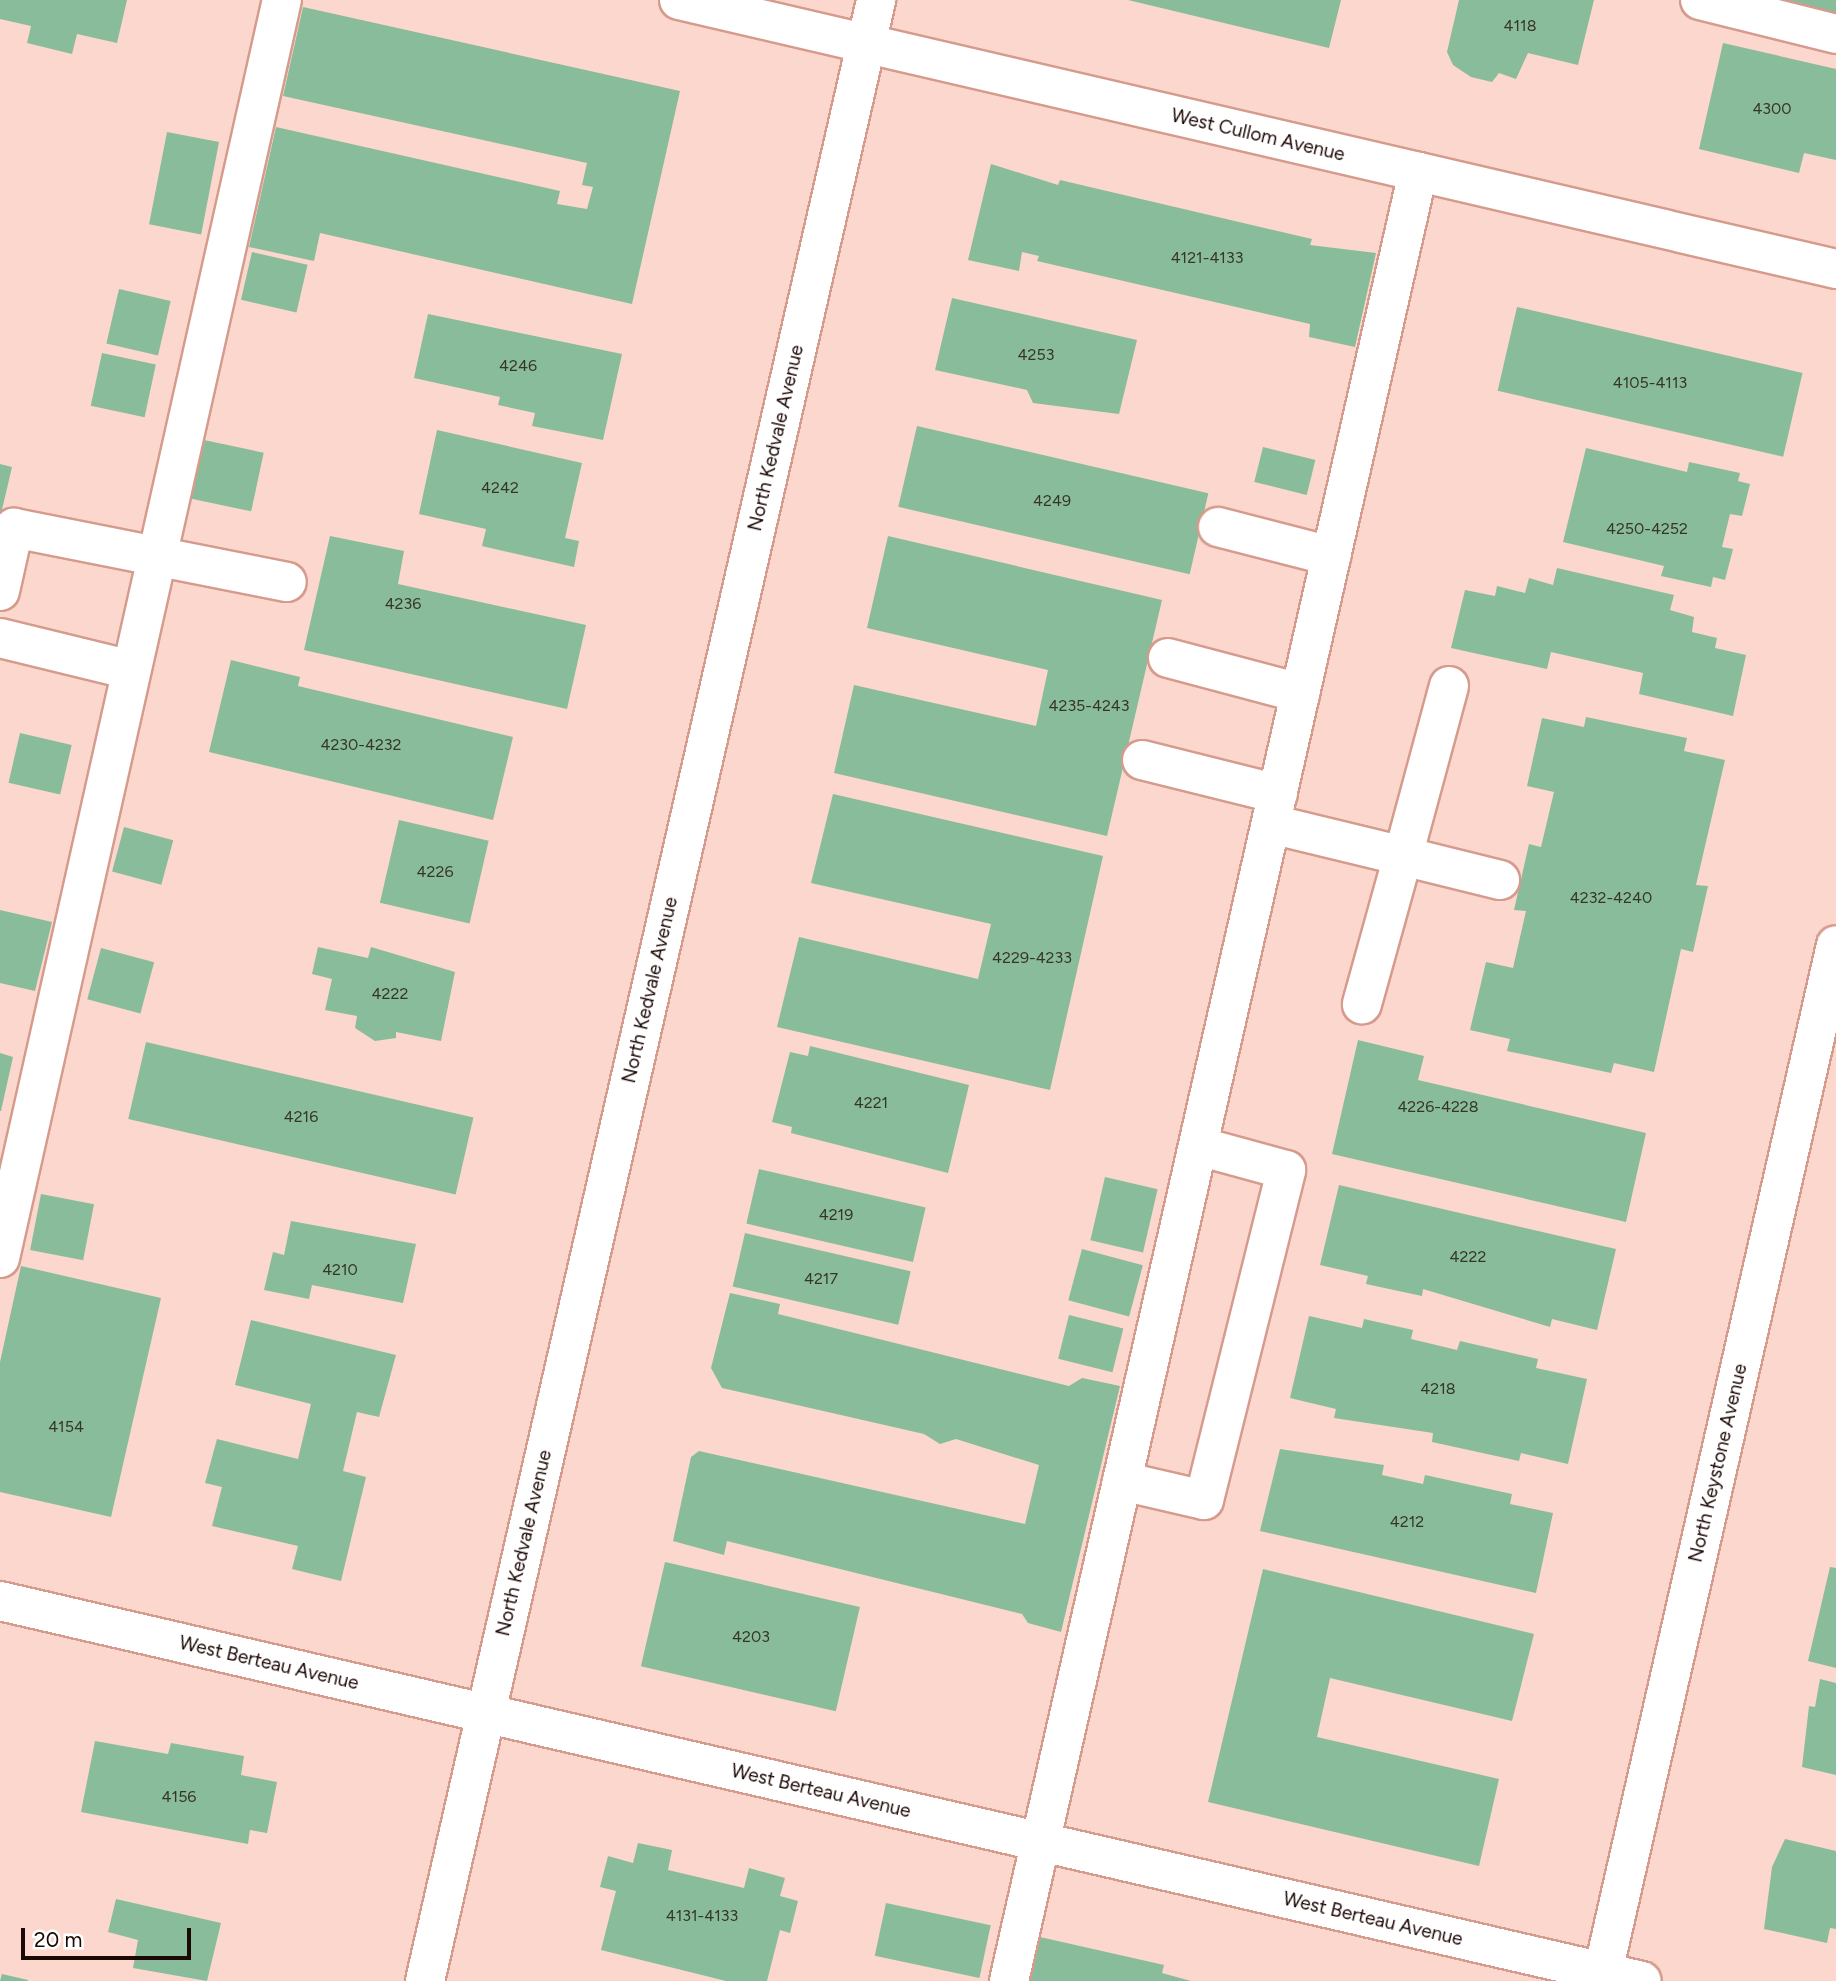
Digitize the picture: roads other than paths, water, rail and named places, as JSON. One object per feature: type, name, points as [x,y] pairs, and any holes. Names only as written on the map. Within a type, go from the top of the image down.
[{"type":"street","points":[[0,1258],[282,0]]},
{"type":"street","name":"West Cullom Avenue","points":[[679,0],[1836,269]]},
{"type":"street","name":"North Kedvale Avenue","points":[[425,1981],[876,0]]},
{"type":"street","points":[[1700,0],[1836,34]]},
{"type":"street","points":[[1009,1981],[1418,172]]},
{"type":"street","points":[[1218,527],[1331,556]]},
{"type":"street","points":[[0,591],[14,528],[287,582]]},
{"type":"street","points":[[0,639],[131,670]]},
{"type":"street","points":[[1168,658],[1300,693]]},
{"type":"street","points":[[1362,1004],[1449,686]]},
{"type":"street","points":[[1142,760],[1402,856],[1500,880]]},
{"type":"street","name":"North Keystone Avenue","points":[[1602,1976],[1836,945]]},
{"type":"street","points":[[1122,1481],[1204,1500],[1286,1171],[1198,1146]]},
{"type":"street","name":"West Berteau Avenue","points":[[0,1601],[1040,1842],[1602,1976],[1642,1981]]}]
